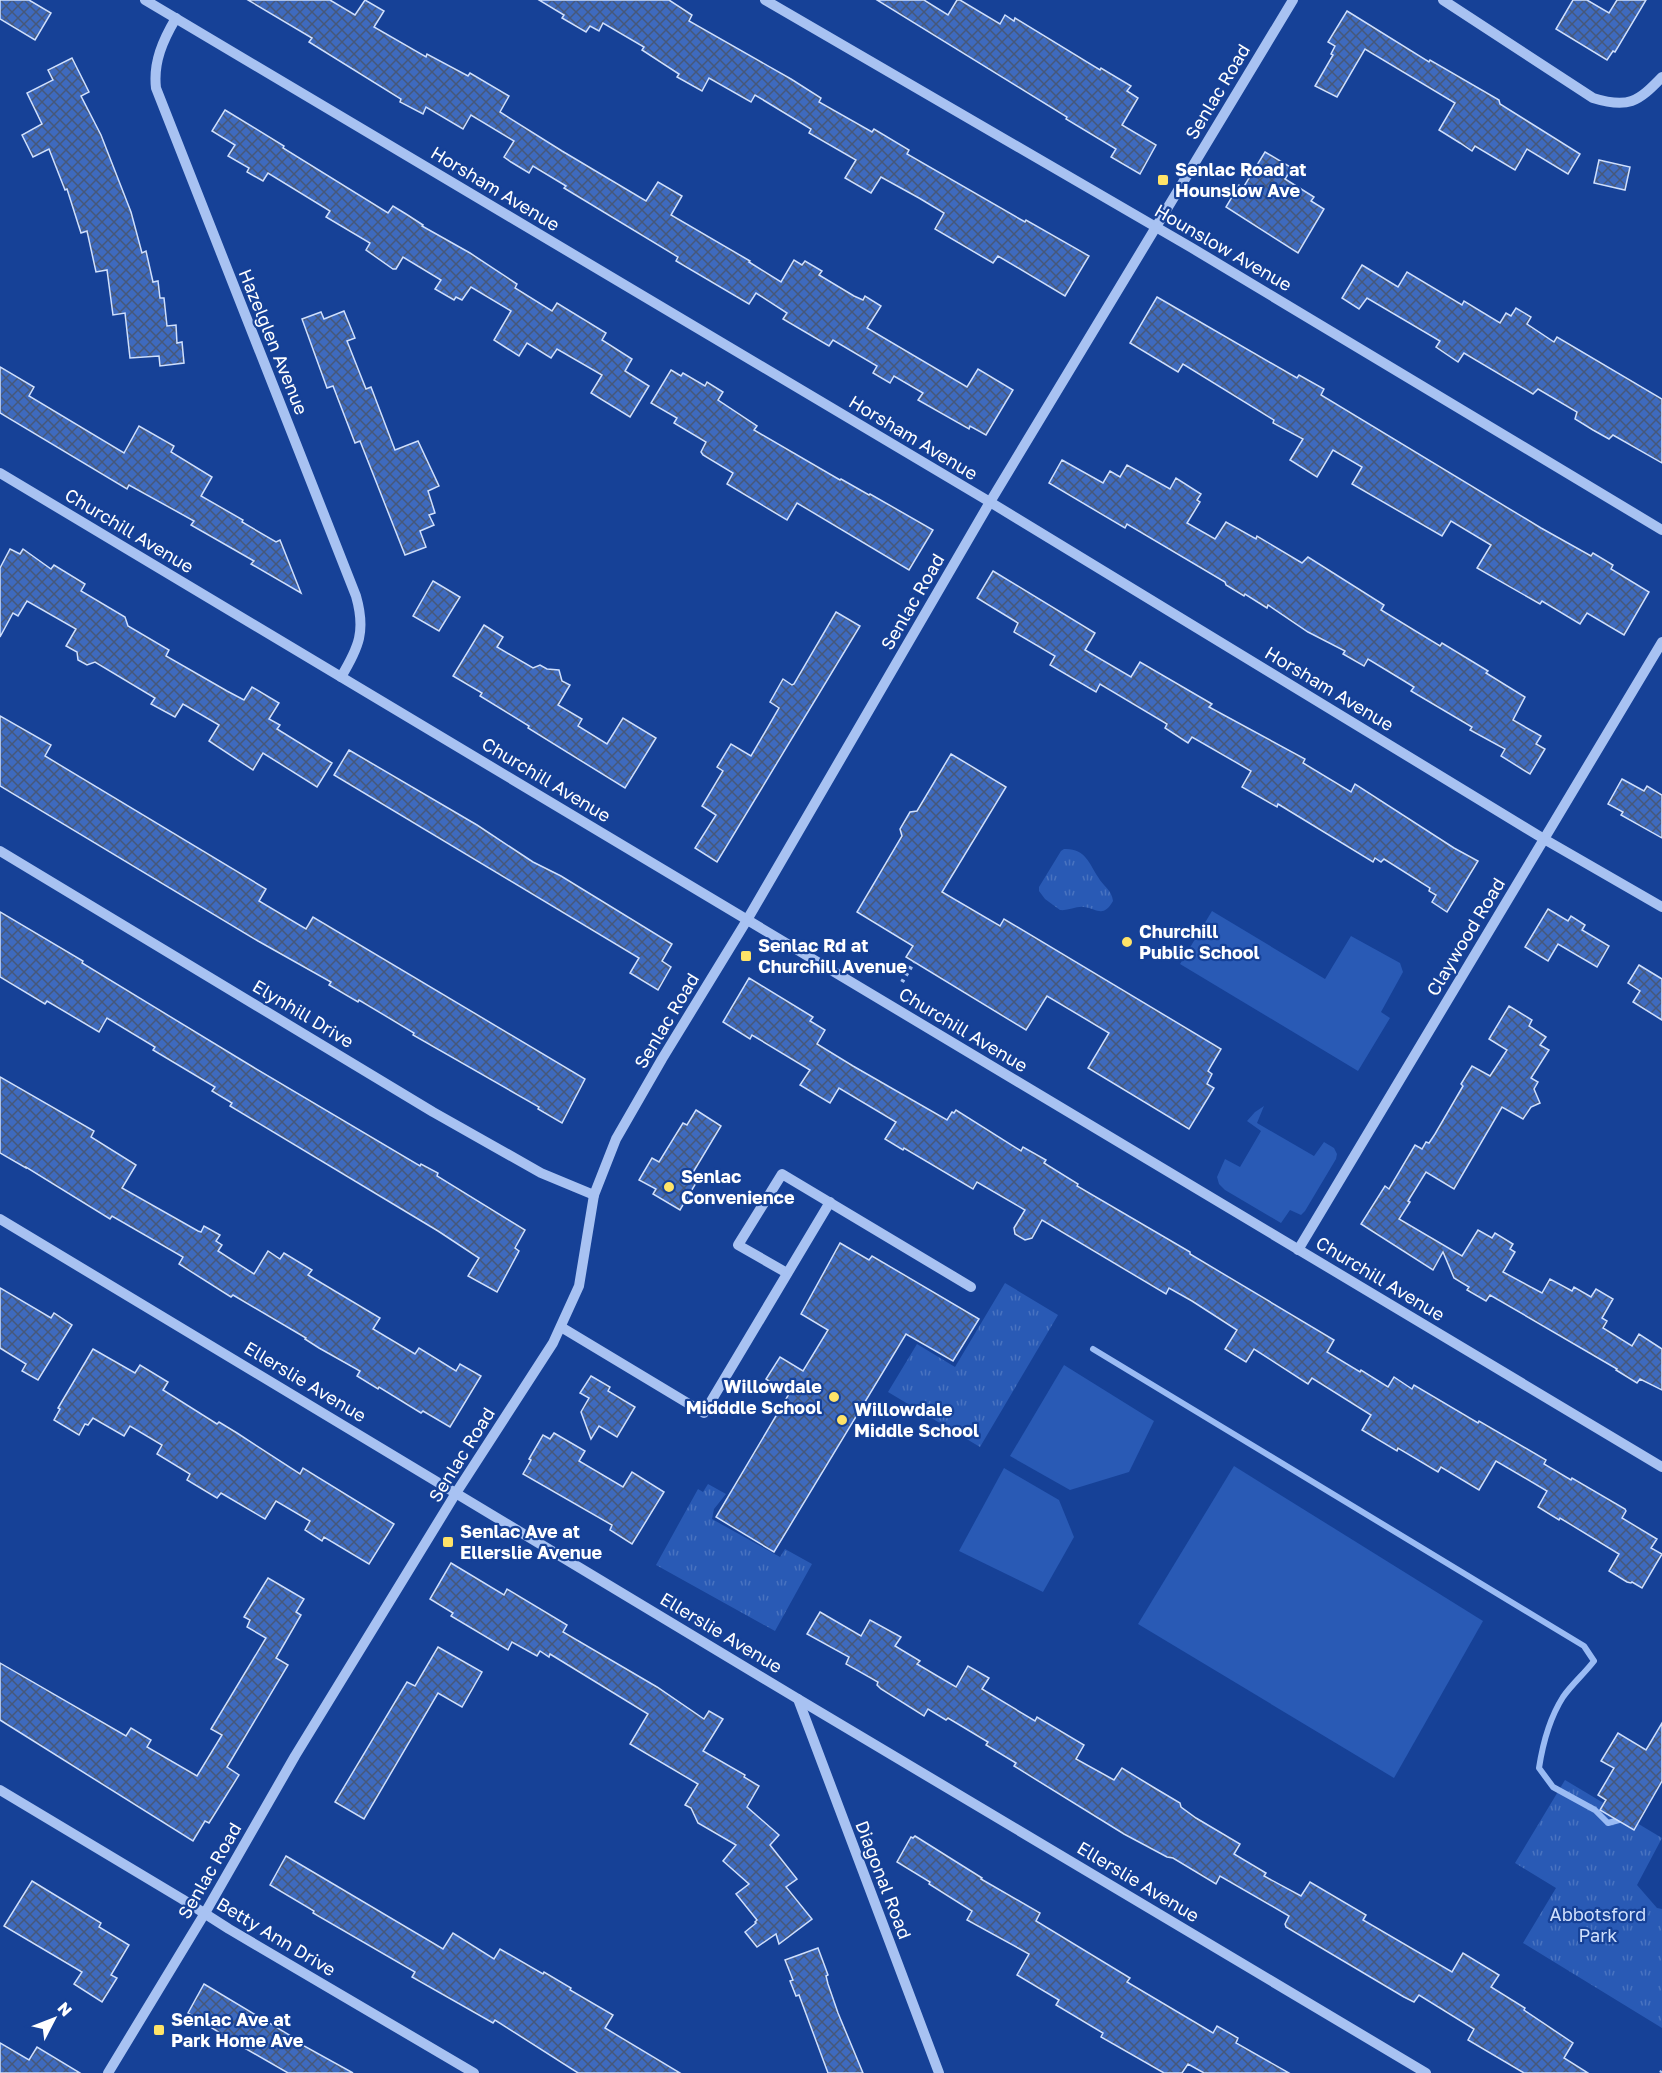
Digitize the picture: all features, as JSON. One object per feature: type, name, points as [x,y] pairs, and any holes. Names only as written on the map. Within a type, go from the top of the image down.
[{"type":"street","name":"Horsham Avenue","points":[[145,0],[990,502],[1544,839],[1662,907]]},
{"type":"street","name":"Hounslow Avenue","points":[[765,0],[1155,227],[1662,530]]},
{"type":"street","name":"Senlac Road","points":[[108,2073],[205,1913],[295,1756],[456,1493],[553,1342],[579,1286],[594,1195],[616,1139],[747,921],[990,502],[1293,0]]},
{"type":"street","points":[[1443,0],[1593,98],[1611,104],[1631,103],[1645,95],[1662,77]]},
{"type":"street","name":"Hazelglen Avenue","points":[[176,18],[160,50],[155,74],[156,88],[356,596],[361,619],[361,635],[355,654],[341,677]]},
{"type":"street","name":"Churchill Avenue","points":[[0,473],[1662,1467]]},
{"type":"street","name":"Claywood Road","points":[[1298,1250],[1662,642]]},
{"type":"street","name":"Elynhill Drive","points":[[0,851],[433,1112],[541,1173],[594,1195]]},
{"type":"street","points":[[787,1274],[738,1245],[782,1174],[971,1287]]},
{"type":"street","points":[[561,1327],[704,1413],[830,1202]]},
{"type":"street","name":"Ellerslie Avenue","points":[[0,1219],[1426,2073]]},
{"type":"street","name":"Diagonal Road","points":[[798,1699],[939,2073]]},
{"type":"street","name":"Betty Ann Drive","points":[[0,1790],[229,1929],[474,2073]]},
{"type":"path","points":[[902,982],[914,962]]},
{"type":"green space","points":[[1064,849],[1071,849],[1082,854],[1109,891],[1113,901],[1103,911],[1081,907],[1060,910],[1045,899],[1039,891],[1039,887]]},
{"type":"green space","points":[[1212,911],[1325,979],[1351,936],[1400,963],[1403,972],[1381,1012],[1390,1018],[1358,1071],[1180,964]]},
{"type":"green space","points":[[1264,1106],[1257,1123],[1314,1156],[1324,1142],[1334,1148],[1337,1154],[1305,1211],[1301,1215],[1290,1210],[1281,1223],[1225,1190],[1219,1184],[1217,1177],[1225,1159],[1240,1167],[1261,1131],[1247,1121]]},
{"type":"green space","points":[[1005,1283],[1058,1315],[980,1447],[888,1392],[917,1344],[955,1367]]},
{"type":"green space","points":[[1064,1365],[1154,1421],[1129,1472],[1070,1490],[1010,1456]]},
{"type":"green space","points":[[1234,1466],[1483,1621],[1394,1778],[1138,1624]]},
{"type":"green space","points":[[1004,1468],[1059,1500],[1074,1537],[1043,1592],[959,1551]]},
{"type":"green space","points":[[708,1484],[726,1494],[714,1509],[712,1519],[780,1557],[785,1549],[812,1564],[775,1631],[656,1565],[698,1489],[703,1492]]},
{"type":"green space","name":"Abbotsford Park","points":[[1565,1780],[1662,1838],[1637,1885],[1657,1908],[1662,1909],[1662,2028],[1523,1943],[1556,1888],[1515,1863]]},
{"type":"building","points":[[0,0],[29,0],[51,13],[35,40],[0,19]]},
{"type":"building","points":[[248,0],[330,0],[355,15],[365,0],[384,11],[374,27],[426,57],[427,54],[468,76],[470,73],[509,96],[500,112],[562,151],[646,201],[658,182],[682,196],[671,215],[750,261],[781,282],[794,260],[802,265],[805,261],[822,271],[819,275],[854,296],[863,300],[865,296],[881,306],[867,328],[967,387],[978,369],[1013,390],[986,435],[970,426],[969,429],[918,400],[923,393],[894,376],[890,383],[873,373],[877,366],[833,340],[829,346],[783,319],[787,313],[756,293],[749,304],[676,261],[678,257],[564,188],[566,186],[533,166],[529,173],[511,162],[504,157],[514,141],[471,115],[463,129],[426,107],[423,114],[400,102],[401,99],[309,42],[312,38]]},
{"type":"building","points":[[539,0],[669,0],[692,15],[689,21],[791,79],[821,98],[819,102],[872,132],[874,129],[909,150],[907,154],[1089,256],[1065,296],[998,256],[993,263],[935,229],[944,213],[919,198],[881,177],[871,193],[845,178],[856,160],[809,133],[811,129],[755,95],[751,102],[709,78],[702,91],[677,77],[679,74],[642,50],[644,47],[603,23],[599,31],[590,26],[586,32],[562,18],[564,15]]},
{"type":"building","points":[[877,0],[924,0],[948,15],[957,0],[960,0],[1000,24],[1005,15],[1014,21],[1015,18],[1100,70],[1101,68],[1131,86],[1127,91],[1138,98],[1122,125],[1156,145],[1140,174],[1111,157],[1116,149]]},
{"type":"building","points":[[1573,0],[1587,0],[1609,13],[1617,0],[1646,0],[1615,52],[1613,51],[1607,60],[1556,29]]},
{"type":"building","points":[[1347,11],[1429,62],[1430,60],[1499,100],[1500,104],[1580,154],[1568,174],[1527,149],[1515,170],[1475,146],[1472,151],[1439,130],[1455,103],[1365,49],[1337,97],[1315,86],[1333,55],[1331,54],[1335,46],[1328,42]]},
{"type":"building","points":[[72,58],[89,92],[81,96],[101,135],[131,212],[142,253],[146,251],[153,282],[158,281],[160,298],[164,298],[167,326],[176,325],[177,343],[182,342],[184,363],[160,366],[159,356],[130,358],[125,313],[113,315],[107,270],[96,272],[87,231],[81,233],[67,189],[65,190],[49,149],[33,157],[22,135],[42,124],[27,93],[53,80],[48,70]]},
{"type":"building","points":[[225,110],[388,213],[393,206],[422,226],[470,253],[517,284],[515,288],[552,311],[557,303],[606,333],[602,340],[632,359],[625,371],[649,386],[630,417],[591,393],[602,375],[557,349],[551,358],[527,343],[519,356],[494,340],[511,311],[471,287],[462,300],[456,297],[454,300],[435,289],[441,280],[403,257],[396,269],[393,269],[366,250],[370,243],[326,217],[330,211],[268,173],[263,181],[247,172],[249,168],[228,156],[235,145],[212,131]]},
{"type":"building","points":[[1265,152],[1292,168],[1285,179],[1314,197],[1311,201],[1324,209],[1298,253],[1226,207],[1239,185],[1243,188]]},
{"type":"building","points":[[1599,160],[1630,167],[1625,190],[1594,183]]},
{"type":"building","points":[[1362,265],[1398,287],[1407,272],[1462,305],[1464,301],[1500,323],[1506,313],[1511,316],[1516,308],[1531,317],[1527,324],[1554,342],[1557,337],[1662,399],[1662,463],[1613,435],[1609,439],[1593,430],[1575,419],[1577,412],[1538,389],[1533,394],[1464,353],[1458,362],[1436,347],[1440,341],[1367,298],[1359,309],[1342,298]]},
{"type":"building","points":[[1157,297],[1297,378],[1299,375],[1324,389],[1321,395],[1541,528],[1591,556],[1593,553],[1613,565],[1611,569],[1649,592],[1624,635],[1587,613],[1580,624],[1542,601],[1540,604],[1477,568],[1491,545],[1451,521],[1442,536],[1352,484],[1362,467],[1333,450],[1317,477],[1290,460],[1303,439],[1273,423],[1274,420],[1183,364],[1178,372],[1130,343]]},
{"type":"building","points":[[344,311],[355,338],[347,341],[366,389],[371,387],[395,450],[418,441],[439,486],[428,491],[435,513],[429,515],[434,525],[420,531],[426,547],[405,555],[360,441],[355,443],[333,386],[327,388],[302,319],[321,312],[324,319]]},
{"type":"building","points":[[0,367],[34,387],[29,396],[124,453],[139,426],[174,446],[171,452],[212,477],[201,496],[276,542],[280,540],[301,593],[251,564],[254,561],[191,525],[194,521],[129,485],[127,489],[0,413]]},
{"type":"building","points":[[671,370],[681,376],[683,373],[705,386],[707,382],[723,392],[718,400],[757,426],[754,430],[933,530],[909,570],[797,503],[787,520],[727,484],[733,473],[703,455],[701,452],[706,442],[674,423],[677,418],[651,403]]},
{"type":"building","points":[[1062,460],[1103,483],[1110,471],[1120,477],[1127,465],[1170,489],[1176,478],[1201,494],[1197,500],[1200,502],[1187,523],[1215,539],[1226,522],[1256,539],[1257,536],[1302,563],[1308,557],[1384,605],[1381,610],[1440,646],[1442,643],[1488,671],[1486,673],[1525,697],[1513,720],[1541,736],[1536,744],[1545,749],[1530,774],[1501,756],[1505,749],[1470,730],[1472,727],[1411,691],[1414,687],[1368,659],[1364,666],[1343,654],[1345,651],[1308,632],[1268,605],[1267,608],[1245,594],[1244,596],[1226,585],[1225,582],[1127,524],[1125,528],[1049,483]]},
{"type":"building","points":[[10,549],[20,554],[23,549],[51,569],[54,565],[85,584],[81,591],[125,617],[128,626],[169,650],[166,656],[227,691],[244,700],[252,687],[279,703],[269,719],[280,725],[277,729],[332,763],[317,787],[263,753],[253,770],[209,741],[219,725],[183,704],[175,717],[151,704],[155,698],[95,662],[87,665],[78,660],[77,652],[66,646],[76,629],[27,601],[18,616],[13,613],[0,637],[0,568]]},
{"type":"building","points":[[993,571],[1095,633],[1085,650],[1131,677],[1140,662],[1212,704],[1209,707],[1305,759],[1303,763],[1351,792],[1355,784],[1478,861],[1447,912],[1432,902],[1436,895],[1429,891],[1430,888],[1384,859],[1381,862],[1375,858],[1373,862],[1278,804],[1277,807],[1242,787],[1251,771],[1192,737],[1188,743],[1165,728],[1167,724],[1100,684],[1096,692],[1050,665],[1055,656],[1014,632],[1018,623],[977,598]]},
{"type":"building","points":[[433,581],[460,597],[439,631],[413,616]]},
{"type":"building","points":[[836,612],[860,626],[717,862],[695,848],[716,815],[702,806],[723,771],[717,767],[731,744],[751,756],[779,708],[770,702],[783,679],[794,684]]},
{"type":"building","points":[[484,625],[503,637],[497,647],[533,668],[540,665],[547,669],[559,670],[562,681],[570,685],[558,705],[582,719],[578,726],[607,744],[623,718],[656,738],[625,788],[528,728],[529,726],[480,696],[482,693],[453,676]]},
{"type":"building","points":[[0,716],[51,745],[45,756],[266,889],[259,901],[306,929],[313,917],[585,1079],[562,1123],[538,1109],[539,1107],[413,1035],[414,1033],[359,1000],[358,1002],[329,985],[331,982],[258,941],[0,786]]},
{"type":"building","points":[[349,750],[672,944],[662,961],[671,967],[658,990],[630,973],[639,958],[334,775]]},
{"type":"building","points":[[951,754],[1006,787],[942,892],[1000,926],[1004,919],[1221,1049],[1208,1071],[1212,1074],[1207,1084],[1214,1088],[1189,1129],[1088,1068],[1109,1033],[1047,996],[1026,1030],[906,957],[913,946],[857,912],[902,836],[900,829],[910,812],[917,811]]},
{"type":"building","points":[[1622,779],[1644,791],[1647,786],[1662,795],[1662,838],[1621,815],[1623,812],[1608,804]]},
{"type":"building","points":[[1548,909],[1568,921],[1571,916],[1585,925],[1582,930],[1609,946],[1597,967],[1558,944],[1548,961],[1525,947]]},
{"type":"building","points":[[0,912],[253,1067],[420,1166],[421,1164],[438,1173],[437,1176],[525,1230],[515,1248],[519,1251],[497,1292],[468,1276],[479,1258],[230,1106],[232,1103],[212,1091],[215,1087],[153,1050],[155,1047],[107,1018],[99,1032],[47,1001],[45,1004],[0,977]]},
{"type":"building","points":[[1639,965],[1662,979],[1662,1020],[1633,1002],[1640,991],[1628,983]]},
{"type":"building","points":[[749,978],[813,1017],[810,1021],[825,1030],[817,1044],[853,1066],[947,1120],[956,1110],[1021,1151],[1023,1147],[1046,1160],[1044,1163],[1078,1184],[1077,1186],[1334,1340],[1327,1352],[1360,1372],[1361,1370],[1388,1387],[1394,1377],[1412,1389],[1414,1385],[1546,1460],[1544,1464],[1571,1480],[1572,1478],[1625,1509],[1622,1518],[1657,1539],[1651,1548],[1662,1554],[1642,1588],[1609,1571],[1619,1554],[1538,1507],[1547,1491],[1496,1461],[1479,1490],[1441,1467],[1438,1472],[1362,1430],[1371,1415],[1312,1378],[1308,1384],[1254,1349],[1246,1362],[1225,1349],[1237,1330],[1169,1288],[1166,1294],[1042,1220],[1032,1238],[1025,1240],[1015,1234],[1014,1228],[1025,1210],[977,1182],[973,1189],[885,1139],[896,1122],[839,1088],[830,1103],[800,1085],[810,1070],[752,1035],[750,1039],[723,1022]]},
{"type":"building","points":[[1509,1006],[1532,1020],[1529,1026],[1546,1037],[1540,1045],[1549,1050],[1531,1078],[1538,1082],[1534,1089],[1540,1103],[1531,1107],[1523,1119],[1502,1107],[1454,1189],[1426,1172],[1399,1219],[1462,1256],[1478,1230],[1492,1238],[1495,1233],[1513,1244],[1510,1249],[1515,1252],[1503,1272],[1542,1293],[1550,1279],[1572,1291],[1574,1287],[1591,1297],[1596,1289],[1613,1299],[1602,1318],[1607,1321],[1603,1328],[1632,1346],[1639,1334],[1662,1349],[1662,1390],[1640,1379],[1637,1383],[1490,1295],[1486,1301],[1467,1290],[1469,1287],[1454,1278],[1443,1252],[1433,1270],[1361,1224],[1385,1186],[1389,1189],[1415,1145],[1422,1149],[1426,1142],[1429,1143],[1463,1086],[1461,1084],[1472,1066],[1490,1076],[1507,1050],[1489,1039]]},
{"type":"building","points":[[0,1077],[94,1131],[91,1137],[136,1165],[122,1188],[198,1231],[201,1232],[204,1226],[220,1235],[216,1241],[222,1245],[218,1251],[254,1274],[268,1251],[280,1259],[284,1253],[312,1270],[308,1275],[380,1318],[373,1329],[415,1354],[419,1348],[456,1371],[460,1364],[481,1376],[450,1427],[423,1411],[421,1413],[379,1387],[378,1389],[357,1376],[360,1371],[233,1295],[231,1297],[179,1264],[183,1257],[112,1216],[110,1219],[0,1153]]},
{"type":"building","points":[[696,1110],[721,1126],[689,1179],[696,1183],[680,1210],[653,1194],[656,1189],[639,1180],[652,1158],[659,1162],[683,1123],[687,1125]]},
{"type":"building","name":"Willowdale Midddle School","points":[[840,1243],[869,1260],[872,1256],[979,1319],[953,1361],[906,1334],[774,1552],[716,1517],[789,1394],[766,1379],[780,1357],[803,1371],[828,1330],[801,1314]]},
{"type":"building","points":[[0,1288],[51,1318],[54,1313],[72,1325],[38,1380],[22,1371],[26,1364],[0,1348]]},
{"type":"building","points":[[93,1349],[135,1373],[140,1365],[168,1382],[163,1390],[217,1424],[219,1422],[300,1474],[303,1468],[394,1524],[369,1564],[324,1537],[322,1541],[305,1530],[310,1521],[276,1501],[265,1519],[221,1493],[217,1498],[187,1480],[190,1474],[157,1454],[162,1445],[130,1426],[124,1436],[93,1418],[88,1425],[85,1424],[79,1435],[54,1420],[60,1409],[58,1408]]},
{"type":"building","points":[[591,1376],[610,1387],[608,1391],[635,1407],[617,1437],[599,1426],[591,1439],[581,1412],[589,1398],[580,1393]]},
{"type":"building","points":[[554,1433],[585,1451],[579,1461],[623,1487],[632,1472],[664,1492],[632,1544],[610,1530],[612,1525],[523,1474],[543,1435],[550,1439]]},
{"type":"building","points":[[451,1563],[504,1595],[507,1589],[567,1625],[563,1632],[657,1687],[704,1719],[709,1711],[723,1719],[703,1751],[745,1775],[744,1777],[759,1786],[747,1807],[779,1835],[770,1845],[797,1879],[786,1887],[812,1919],[779,1944],[776,1934],[757,1947],[745,1932],[757,1920],[736,1894],[749,1884],[723,1861],[736,1845],[698,1823],[691,1808],[685,1805],[698,1784],[630,1744],[648,1714],[550,1654],[549,1657],[540,1651],[537,1656],[512,1642],[508,1650],[451,1616],[453,1613],[430,1599]]},
{"type":"building","points":[[268,1578],[304,1599],[296,1612],[301,1615],[276,1658],[288,1665],[227,1767],[239,1775],[209,1823],[205,1821],[193,1841],[0,1720],[0,1663],[126,1736],[131,1728],[151,1740],[147,1747],[197,1776],[222,1735],[211,1729],[266,1638],[247,1627],[250,1620],[244,1617]]},
{"type":"building","points":[[820,1612],[861,1636],[870,1620],[901,1637],[895,1646],[920,1661],[917,1664],[956,1687],[968,1666],[989,1678],[982,1689],[1035,1721],[1037,1717],[1084,1745],[1076,1759],[1114,1780],[1122,1768],[1180,1803],[1181,1807],[1196,1818],[1240,1844],[1234,1854],[1266,1873],[1264,1876],[1301,1896],[1310,1882],[1366,1915],[1363,1920],[1452,1972],[1463,1953],[1499,1975],[1491,1987],[1525,2008],[1524,2010],[1573,2043],[1564,2058],[1588,2073],[1524,2073],[1468,2040],[1474,2029],[1419,1995],[1414,2002],[1404,1997],[1286,1927],[1289,1916],[1220,1876],[1216,1884],[1173,1858],[1124,1834],[1014,1766],[1016,1763],[986,1745],[988,1742],[948,1718],[946,1720],[928,1709],[924,1716],[881,1689],[877,1685],[878,1682],[846,1664],[849,1657],[807,1634]]},
{"type":"building","points":[[438,1647],[482,1672],[462,1707],[438,1693],[364,1819],[335,1802],[407,1682],[415,1686]]},
{"type":"building","points":[[1662,1723],[1662,1781],[1634,1830],[1600,1810],[1606,1800],[1598,1795],[1614,1768],[1601,1761],[1618,1733],[1646,1750]]},
{"type":"building","points":[[915,1836],[981,1879],[1040,1913],[1036,1921],[1130,1978],[1127,1982],[1213,2033],[1217,2026],[1238,2038],[1236,2043],[1289,2073],[1204,2073],[1188,2064],[1182,2073],[1164,2073],[1101,2037],[1103,2033],[1056,2005],[1059,2000],[1017,1975],[1029,1954],[967,1920],[972,1911],[897,1862],[911,1837]]},
{"type":"building","points":[[286,1856],[443,1949],[453,1933],[494,1959],[500,1949],[543,1974],[544,1972],[613,2015],[605,2028],[680,2073],[578,2073],[495,2020],[493,2023],[412,1977],[415,1972],[313,1913],[314,1911],[270,1885]]},
{"type":"building","points":[[32,1881],[101,1923],[99,1927],[129,1945],[111,1975],[117,1978],[102,2002],[74,1984],[82,1972],[4,1926]]},
{"type":"building","points":[[818,1948],[838,2013],[863,2073],[828,2073],[799,1995],[796,1996],[790,1981],[793,1980],[785,1960]]},
{"type":"building","points":[[204,1984],[296,2039],[295,2041],[353,2073],[288,2073],[236,2043],[188,2013]]},
{"type":"building","points":[[0,2043],[29,2060],[37,2047],[80,2073],[0,2073]]},
{"type":"waterway","points":[[1093,1349],[1584,1646],[1594,1661],[1558,1705],[1547,1731],[1539,1768],[1553,1787],[1595,1810],[1608,1823],[1619,1820]]},
{"type":"place","name":"Senlac Road at Hounslow Ave","points":[[1163,180]]},
{"type":"place","name":"Churchill Public School","points":[[1127,942]]},
{"type":"place","name":"Senlac Rd at Churchill Avenue","points":[[746,956]]},
{"type":"place","name":"Senlac Convenience","points":[[669,1187]]},
{"type":"place","name":"Willowdale Midddle School","points":[[834,1397]]},
{"type":"place","name":"Willowdale Middle School","points":[[842,1420]]},
{"type":"place","name":"Senlac Ave at Ellerslie Avenue","points":[[448,1542]]},
{"type":"place","name":"Senlac Ave at Park Home Ave","points":[[159,2030]]}]
